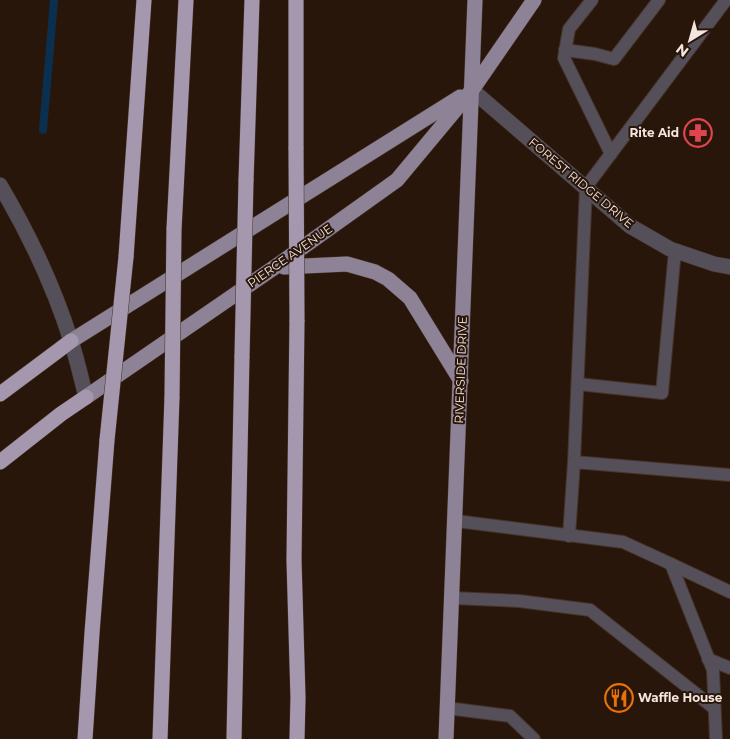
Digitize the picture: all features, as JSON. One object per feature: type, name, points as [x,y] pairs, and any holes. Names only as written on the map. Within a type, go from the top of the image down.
[{"type":"highway","points":[[86,739],[107,440],[126,257],[144,0]]},
{"type":"highway","points":[[160,739],[172,397],[174,229],[186,0]]},
{"type":"highway","points":[[234,739],[246,181],[252,0]]},
{"type":"highway","points":[[296,0],[297,320],[294,560],[298,698],[297,739]]},
{"type":"highway","points":[[0,394],[72,341]]},
{"type":"highway","points":[[0,462],[60,414],[86,397]]},
{"type":"main road","name":"RIVERSIDE DRIVE","points":[[446,739],[475,0]]},
{"type":"main road","name":"PIERCE AVENUE","points":[[86,397],[275,267],[397,180],[472,90],[534,0]]},
{"type":"main road","name":"PIERCE AVENUE","points":[[72,341],[472,90]]},
{"type":"main road","points":[[275,267],[347,264],[375,272],[388,279],[410,298],[461,381]]},
{"type":"street","name":"FOREST RIDGE DRIVE","points":[[472,90],[630,226],[675,250],[714,264],[730,266]]},
{"type":"street","points":[[0,185],[20,220],[43,268],[72,341],[86,397]]},
{"type":"lane","points":[[592,0],[569,29],[564,58],[610,154]]},
{"type":"lane","points":[[565,50],[614,59],[659,0]]},
{"type":"lane","points":[[569,536],[578,384],[586,187],[726,0]]},
{"type":"lane","points":[[578,384],[662,393],[675,250]]},
{"type":"lane","points":[[574,462],[730,475]]},
{"type":"lane","points":[[456,521],[623,542],[730,592]]},
{"type":"lane","points":[[671,564],[713,670],[716,739]]},
{"type":"lane","points":[[452,598],[519,601],[590,610],[714,708]]},
{"type":"lane","points":[[708,659],[730,668]]},
{"type":"lane","points":[[447,708],[510,716],[534,739]]},
{"type":"waterway","points":[[43,130],[54,0]]},
{"type":"place","name":"Rite Aid","points":[[698,133]]},
{"type":"place","name":"Waffle House","points":[[619,698]]}]
